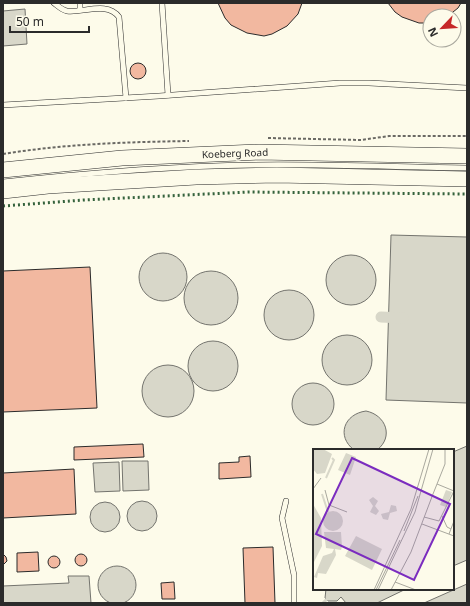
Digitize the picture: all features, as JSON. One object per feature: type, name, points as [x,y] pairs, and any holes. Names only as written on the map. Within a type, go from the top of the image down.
[{"type":"main road","name":"Koeberg Road","points":[[3,170],[122,158],[259,152],[467,156]]},
{"type":"main road","points":[[3,191],[48,186],[218,177],[319,176],[467,179]]},
{"type":"lane","points":[[54,3],[68,11],[109,9],[114,11],[119,17],[126,98]]},
{"type":"lane","points":[[80,3],[80,10]]},
{"type":"lane","points":[[162,3],[168,95]]},
{"type":"lane","points":[[3,105],[340,83],[467,88]]},
{"type":"lane","points":[[3,182],[191,166],[256,165],[467,168]]},
{"type":"lane","points":[[286,501],[282,518],[294,575],[294,603]]},
{"type":"shaded area","points":[[25,9],[27,44],[3,46],[3,11]]},
{"type":"shaded area","points":[[391,235],[467,237],[467,403],[386,400]]},
{"type":"shaded area","points":[[163,253],[172,255],[180,260],[185,268],[187,277],[185,286],[180,294],[172,299],[163,301],[154,299],[146,294],[141,286],[139,277],[141,268],[146,260],[154,255]]},
{"type":"shaded area","points":[[346,255],[356,255],[369,262],[376,275],[376,285],[369,298],[356,305],[346,305],[337,301],[330,294],[326,285],[326,275],[330,266],[337,259]]},
{"type":"shaded area","points":[[211,271],[221,273],[230,279],[236,288],[238,298],[236,308],[230,317],[221,323],[211,325],[201,323],[192,317],[186,308],[184,298],[186,288],[192,279],[201,273]]},
{"type":"shaded area","points":[[284,290],[294,290],[307,297],[314,310],[314,320],[307,333],[294,340],[284,340],[275,336],[268,329],[264,320],[264,310],[268,301],[275,294]]},
{"type":"shaded area","points":[[342,335],[352,335],[365,342],[372,355],[372,365],[365,378],[352,385],[342,385],[333,381],[326,374],[322,365],[322,355],[326,346],[333,339]]},
{"type":"shaded area","points":[[213,341],[222,343],[233,352],[238,366],[236,375],[227,386],[213,391],[204,389],[193,380],[188,366],[190,357],[199,346]]},
{"type":"shaded area","points":[[168,365],[178,367],[186,373],[192,381],[194,391],[192,401],[186,409],[178,415],[168,417],[158,415],[150,409],[144,401],[142,391],[144,381],[150,373],[158,367]]},
{"type":"shaded area","points":[[309,383],[317,383],[328,389],[334,400],[334,408],[328,419],[317,425],[309,425],[298,419],[292,408],[292,400],[298,389]]},
{"type":"shaded area","points":[[366,411],[373,413],[383,422],[386,433],[385,439],[378,449],[353,449],[348,444],[344,432],[345,426],[352,416]]},
{"type":"shaded area","points":[[467,446],[467,560],[454,566],[454,452]]},
{"type":"shaded area","points":[[122,461],[148,461],[149,490],[123,491]]},
{"type":"shaded area","points":[[119,462],[120,491],[95,492],[93,463]]},
{"type":"shaded area","points":[[142,501],[153,505],[157,516],[153,527],[142,531],[131,527],[127,516],[131,505]]},
{"type":"shaded area","points":[[105,502],[116,506],[120,517],[116,528],[105,532],[94,528],[90,517],[94,506]]},
{"type":"shaded area","points":[[113,566],[121,566],[131,571],[135,578],[135,592],[131,599],[121,604],[113,604],[103,599],[101,596],[98,589],[98,581],[103,571],[106,569]]},
{"type":"shaded area","points":[[68,576],[89,576],[91,603],[3,603],[3,586],[69,583]]},
{"type":"shaded area","points":[[467,584],[467,603],[424,603],[454,590]]},
{"type":"shaded area","points":[[326,590],[404,590],[377,603],[346,603],[341,597],[337,601],[328,601],[325,598]]},
{"type":"building","points":[[218,3],[302,3],[298,14],[287,26],[272,34],[264,36],[247,33],[231,25],[225,18]]},
{"type":"building","points":[[388,3],[461,3],[458,8],[422,8],[422,23],[402,17],[395,12]]},
{"type":"building","points":[[138,63],[145,68],[146,71],[141,78],[138,79],[131,74],[130,71],[135,64]]},
{"type":"building","points":[[90,267],[97,408],[3,412],[3,271]]},
{"type":"building","points":[[143,444],[144,457],[74,460],[74,447]]},
{"type":"building","points":[[250,456],[251,477],[219,479],[219,463],[239,462],[239,457]]},
{"type":"building","points":[[74,469],[76,514],[3,518],[3,473]]},
{"type":"building","points":[[273,547],[275,603],[245,603],[243,548]]},
{"type":"building","points":[[38,552],[39,571],[17,572],[17,553]]},
{"type":"building","points":[[3,554],[7,561],[3,565]]},
{"type":"building","points":[[79,554],[83,554],[87,560],[83,566],[79,566],[75,562],[75,558]]},
{"type":"building","points":[[54,556],[58,558],[60,562],[58,566],[54,568],[50,566],[48,562],[50,558]]},
{"type":"building","points":[[174,582],[175,599],[162,599],[161,583]]},
{"type":"waterway","points":[[381,317],[403,318]]},
{"type":"waterway","points":[[323,603],[328,598]]},
{"type":"hedge","points":[[3,206],[84,200],[248,192],[467,194]]}]
